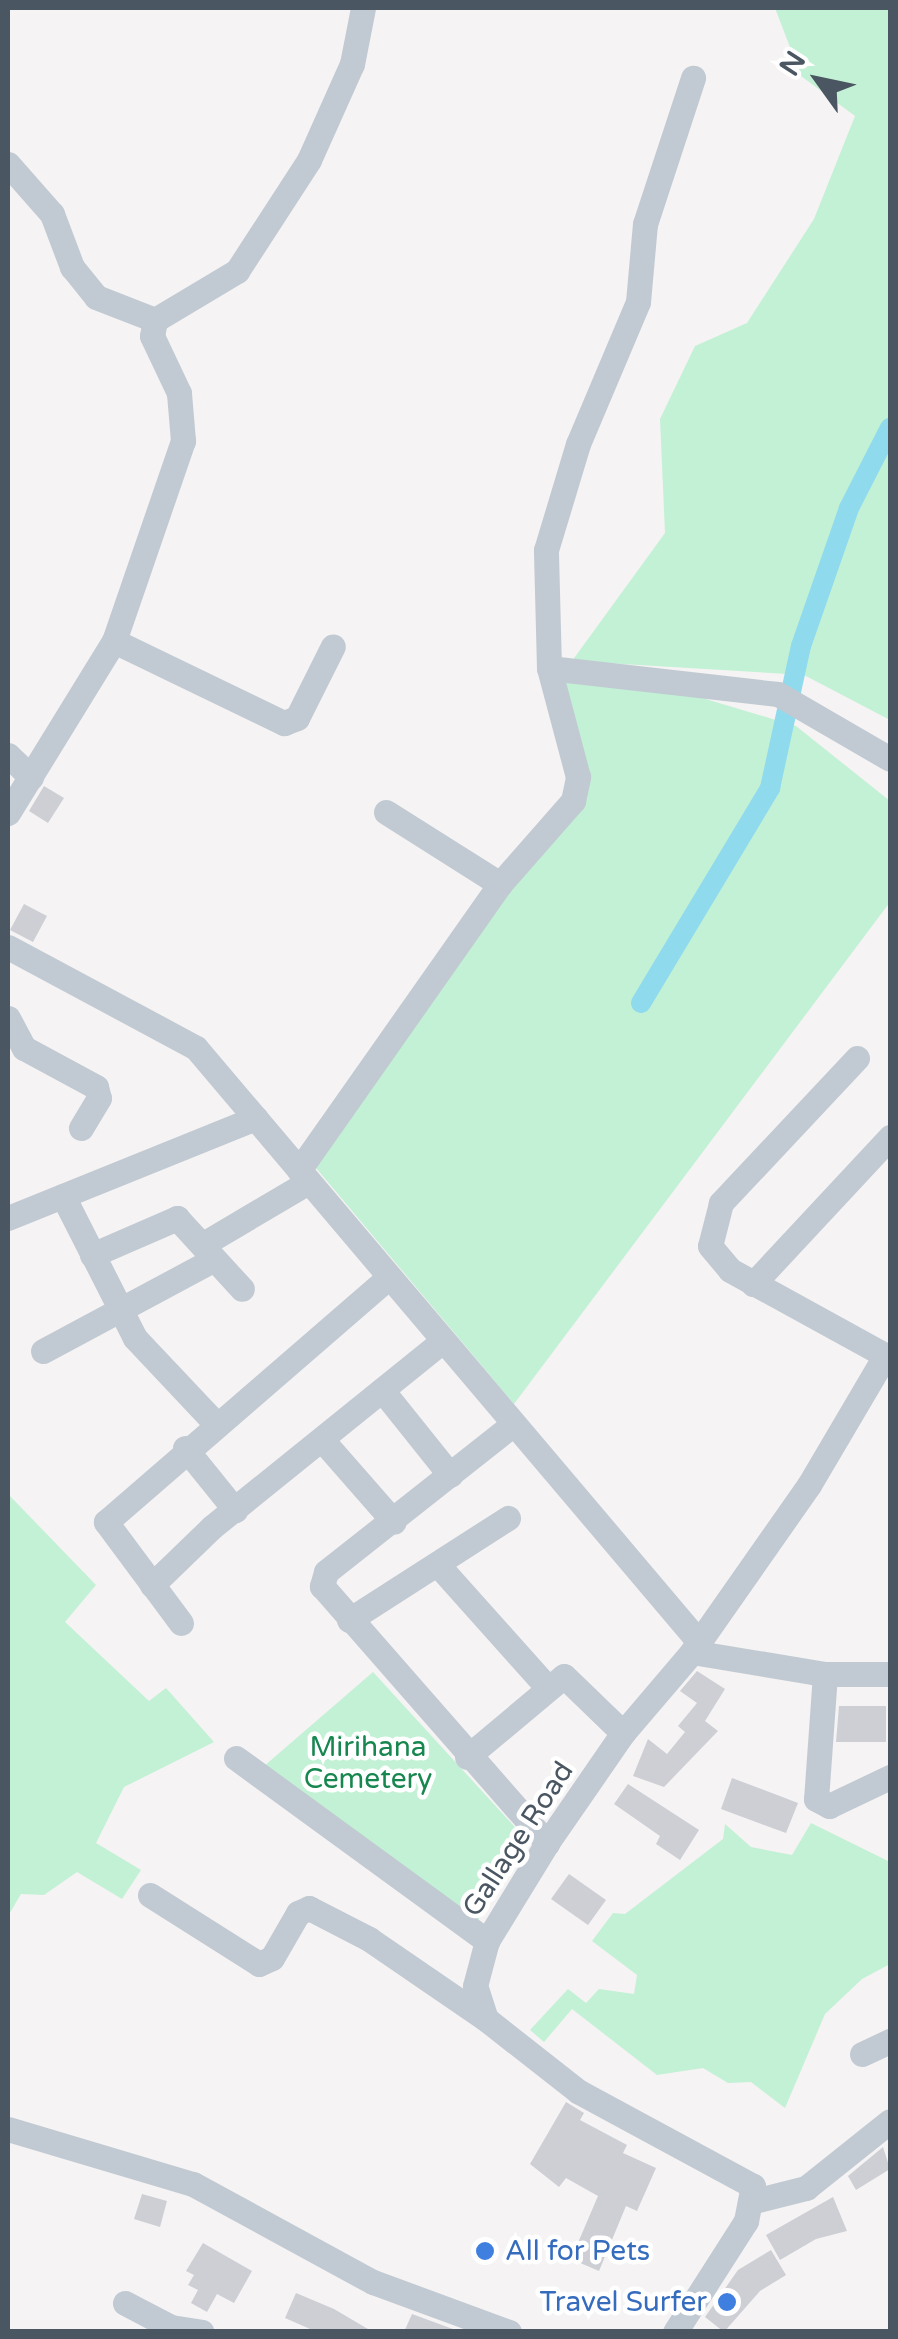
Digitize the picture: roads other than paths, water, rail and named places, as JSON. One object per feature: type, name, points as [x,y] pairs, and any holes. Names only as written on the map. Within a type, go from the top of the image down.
[{"type":"street","points":[[8,813],[114,641],[183,441],[180,393],[152,336],[155,320],[237,270],[248,255],[309,160],[352,64],[362,8]]},
{"type":"street","points":[[42,1350],[120,1310],[209,1252],[304,1176],[500,884],[573,801],[578,777],[549,668],[546,550],[578,444],[638,302],[645,224],[693,78]]},
{"type":"street","points":[[8,164],[52,214],[72,267],[96,297],[155,320]]},
{"type":"street","points":[[114,641],[284,723],[297,718],[333,646]]},
{"type":"street","points":[[549,668],[778,694],[890,759]]},
{"type":"street","points":[[8,755],[31,777]]},
{"type":"street","points":[[386,812],[500,884]]},
{"type":"street","points":[[8,948],[196,1048],[696,1647],[825,1674],[890,1674]]},
{"type":"street","points":[[8,1018],[24,1048],[96,1088],[99,1098],[80,1128]]},
{"type":"street","points":[[857,1058],[721,1202],[710,1246],[730,1270],[890,1359]]},
{"type":"street","points":[[8,1218],[256,1118]]},
{"type":"street","points":[[753,1284],[890,1137]]},
{"type":"street","points":[[63,1196],[135,1338],[215,1423]]},
{"type":"street","points":[[92,1255],[169,1218],[182,1220],[242,1290]]},
{"type":"street","points":[[181,1623],[106,1522],[185,1448],[387,1279]]},
{"type":"street","points":[[152,1585],[235,1510],[324,1442],[441,1342]]},
{"type":"street","name":"Gallage Road","points":[[486,2019],[475,1986],[488,1941],[547,1843],[624,1733],[696,1647],[809,1485],[881,1364],[890,1359]]},
{"type":"street","points":[[382,1390],[450,1474]]},
{"type":"street","points":[[512,1425],[322,1578],[349,1620],[547,1843]]},
{"type":"street","points":[[324,1442],[394,1522]]},
{"type":"street","points":[[185,1448],[235,1510]]},
{"type":"street","points":[[349,1620],[508,1518]]},
{"type":"street","points":[[438,1565],[546,1686]]},
{"type":"street","points":[[825,1674],[816,1799],[828,1806],[890,1777]]},
{"type":"street","points":[[467,1757],[546,1686],[564,1676],[624,1733]]},
{"type":"street","points":[[236,1758],[488,1941]]},
{"type":"street","points":[[150,1895],[259,1964],[272,1958],[298,1913],[309,1908],[369,1939],[486,2019],[579,2092],[644,2132],[731,2169],[753,2186],[746,2221],[675,2332]]},
{"type":"street","points":[[862,2054],[890,2041]]},
{"type":"street","points":[[750,2202],[806,2188],[890,2121]]},
{"type":"street","points":[[8,2130],[193,2184],[373,2282],[508,2332]]},
{"type":"street","points":[[125,2304],[172,2326],[202,2332]]},
{"type":"waterway","points":[[641,1003],[770,788],[801,646],[849,508],[890,428]]},
{"type":"place","name":"All for Pets","points":[[485,2251]]},
{"type":"place","name":"Travel Surfer","points":[[727,2302]]},
{"type":"park label","name":"Mirihana Cemetery","points":[[368,1763]]}]
